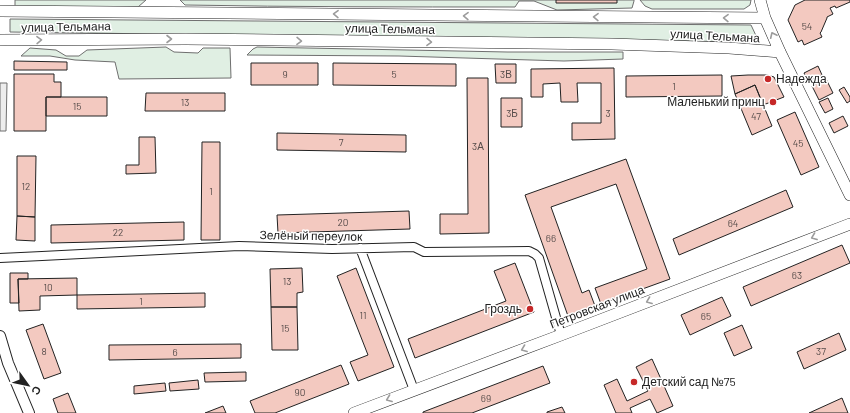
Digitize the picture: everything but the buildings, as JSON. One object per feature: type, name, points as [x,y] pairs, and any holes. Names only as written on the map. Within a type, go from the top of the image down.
[{"type":"main road","points":[[760,0],[765,18],[780,52],[850,195]]},
{"type":"main road","name":"улица Тельмана","points":[[0,11],[765,18]]},
{"type":"main road","name":"улица Тельмана","points":[[0,40],[186,39],[612,44],[729,48],[780,52]]},
{"type":"main road","name":"Петровская улица","points":[[354,413],[850,224]]},
{"type":"street","name":"Зелёный переулок","points":[[0,258],[239,246],[318,249],[414,248],[424,252],[529,251],[539,258],[561,335]]},
{"type":"street","points":[[360,248],[414,390]]},
{"type":"street","points":[[0,336],[8,363],[29,413]]},
{"type":"green space","points":[[15,0],[146,0],[138,7],[15,7]]},
{"type":"green space","points":[[180,0],[634,1],[632,8],[557,10],[534,1],[519,1],[515,7],[391,7],[185,5]]},
{"type":"green space","points":[[640,0],[751,0],[750,5],[744,9],[652,9],[645,6]]},
{"type":"green space","points":[[10,19],[751,25],[759,42],[10,32]]},
{"type":"green space","points":[[166,47],[174,52],[198,53],[203,48],[230,48],[231,78],[119,79],[115,62],[75,60],[50,56],[21,56],[30,48],[56,50],[66,56],[79,56],[87,50]]},
{"type":"green space","points":[[257,47],[507,52],[623,52],[623,59],[564,61],[399,56],[247,55]]},
{"type":"shaded area","points":[[0,83],[7,83],[6,131],[0,131]]},
{"type":"place","name":"Надежда","points":[[768,79]]},
{"type":"place","name":"Маленький принц","points":[[773,102]]},
{"type":"place","name":"Гроздь","points":[[530,309]]},
{"type":"place","name":"Детский сад №75","points":[[634,382]]}]
